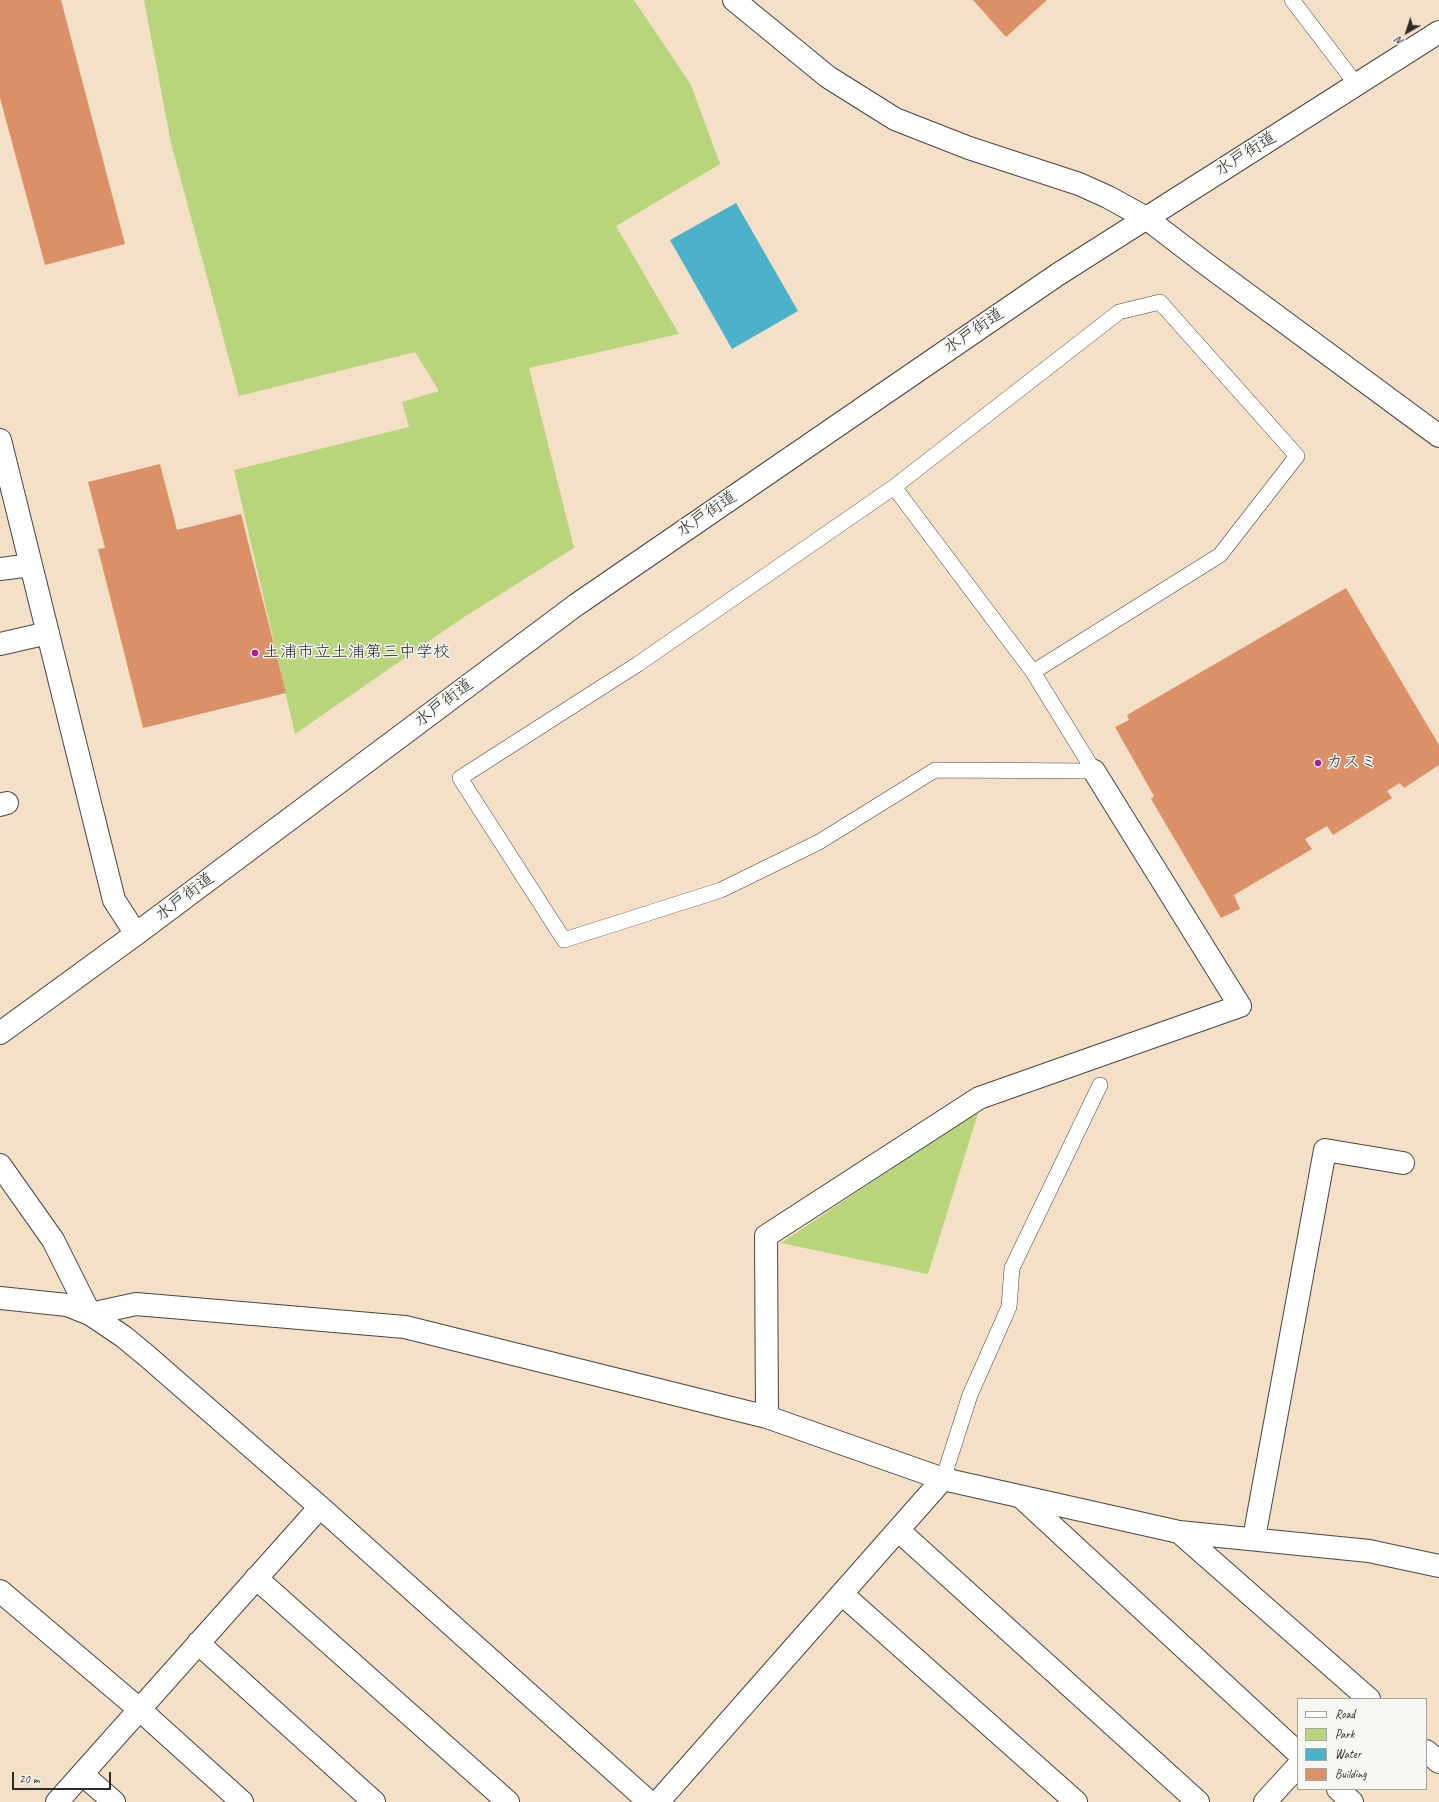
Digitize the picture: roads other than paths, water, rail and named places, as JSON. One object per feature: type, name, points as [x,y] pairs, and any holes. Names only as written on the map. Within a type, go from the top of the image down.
[{"type":"main road","points":[[734,0],[828,77],[895,118],[969,148],[1079,184],[1108,197],[1146,218],[1439,436]]},
{"type":"main road","name":"水戸街道","points":[[0,1033],[136,934],[576,605],[1057,275],[1439,32]]},
{"type":"main road","points":[[0,440],[114,900],[136,934]]},
{"type":"main road","points":[[0,569],[30,565]]},
{"type":"main road","points":[[0,644],[48,633]]},
{"type":"main road","points":[[767,1417],[766,1236],[978,1098],[1240,1006],[1094,771]]},
{"type":"main road","points":[[1254,1538],[1325,1150],[1403,1163]]},
{"type":"main road","points":[[0,1165],[52,1240],[90,1314]]},
{"type":"main road","points":[[0,1298],[67,1305],[90,1314],[124,1337],[320,1507],[649,1802]]},
{"type":"main road","points":[[90,1314],[136,1304],[405,1327],[767,1417],[943,1479],[1179,1532],[1254,1538],[1370,1551],[1439,1566]]},
{"type":"main road","points":[[658,1802],[943,1479]]},
{"type":"main road","points":[[1020,1496],[1297,1752]]},
{"type":"main road","points":[[57,1802],[320,1507]]},
{"type":"main road","points":[[898,1530],[1198,1802]]},
{"type":"main road","points":[[1179,1532],[1365,1698]]},
{"type":"main road","points":[[256,1578],[508,1802]]},
{"type":"main road","points":[[0,1591],[139,1709],[242,1802]]},
{"type":"main road","points":[[842,1594],[1076,1802]]},
{"type":"main road","points":[[198,1643],[374,1802]]},
{"type":"main road","points":[[1427,1751],[1439,1762]]},
{"type":"main road","points":[[1265,1802],[1297,1767]]},
{"type":"main road","points":[[82,1774],[114,1802]]},
{"type":"main road","points":[[1339,1790],[1352,1802]]},
{"type":"lane","points":[[1292,0],[1356,84]]},
{"type":"lane","points":[[1033,672],[1220,555],[1297,456],[1160,302],[1119,312],[894,487],[638,664],[460,778],[564,940],[721,890],[819,842],[935,770],[1094,771]]},
{"type":"lane","points":[[894,487],[1033,672],[1094,771]]},
{"type":"lane","points":[[943,1479],[970,1395],[1010,1307],[1012,1268],[1100,1085]]},
{"type":"water","points":[[736,203],[798,311],[732,349],[670,240]]},
{"type":"place","name":"土浦市立土浦第三中学校","points":[[255,653]]},
{"type":"place","name":"カスミ","points":[[1318,763]]}]
